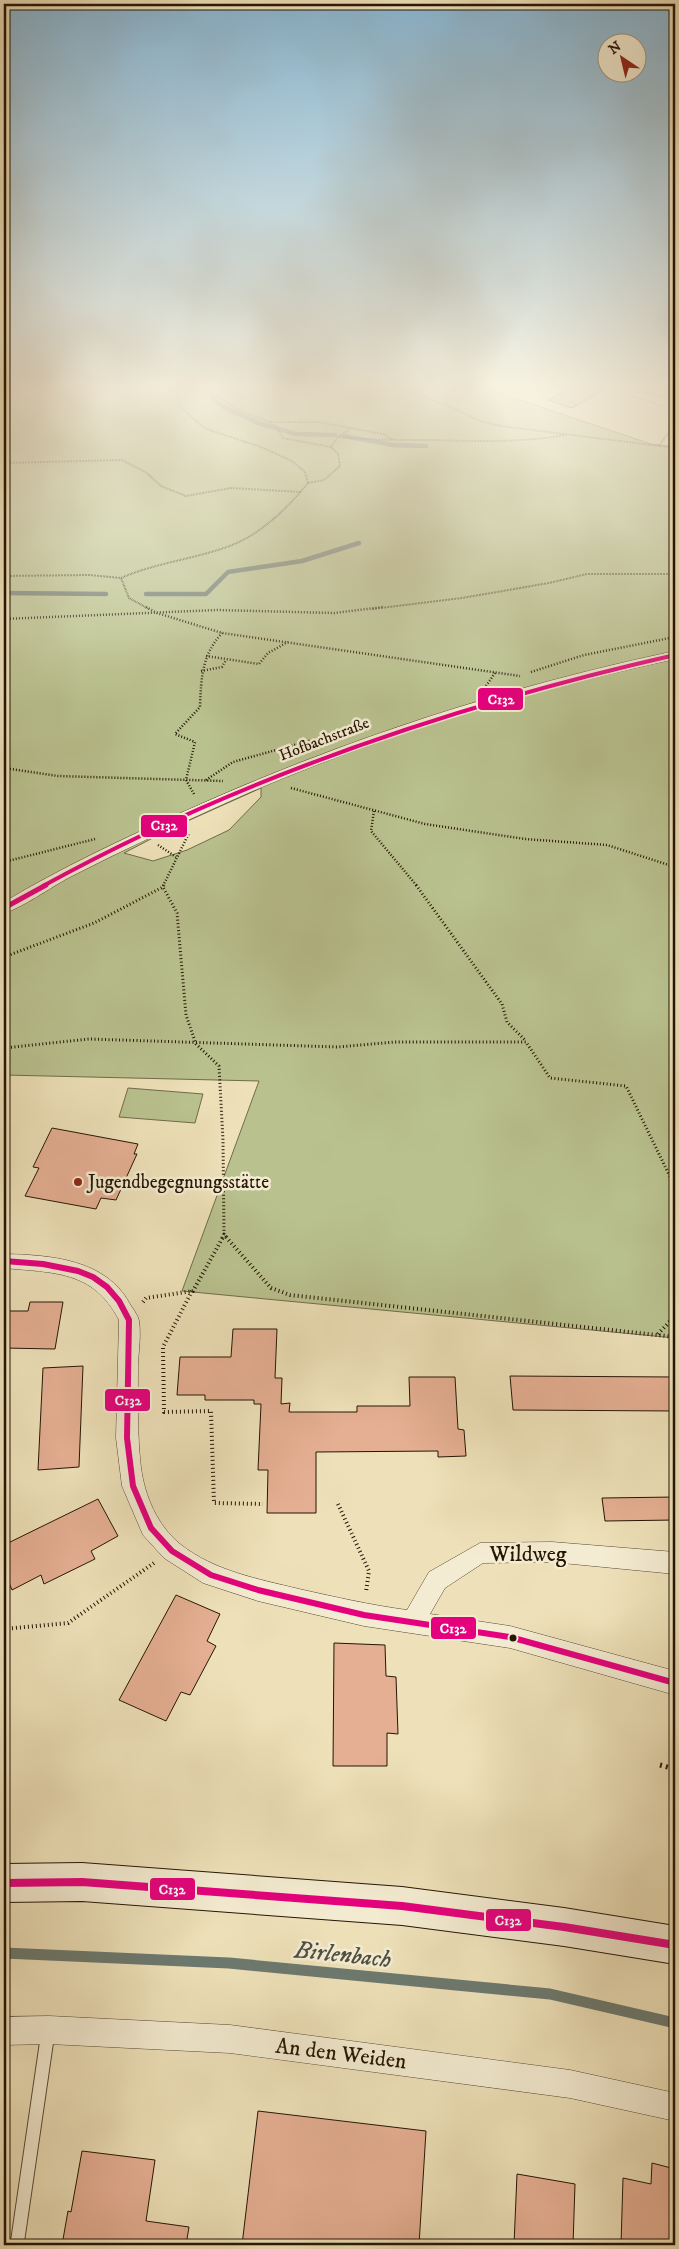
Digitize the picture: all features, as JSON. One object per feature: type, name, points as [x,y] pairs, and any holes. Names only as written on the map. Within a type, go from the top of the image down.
[{"type":"main road","points":[[4,1883],[82,1882],[402,1906],[564,1927],[675,1945]]},
{"type":"street","name":"Hofbachstraße","points":[[4,908],[136,839],[259,783],[383,735],[547,685],[675,655]]},
{"type":"street","points":[[4,1261],[62,1266],[87,1274],[108,1287],[122,1303],[129,1320],[127,1438],[133,1486],[152,1528],[172,1551],[211,1576],[258,1590],[364,1614],[510,1637],[675,1683]]},
{"type":"street","name":"Wildweg","points":[[412,1623],[437,1580],[480,1553],[552,1552],[675,1562]]},
{"type":"street","name":"An den Weiden","points":[[4,2031],[49,2030],[230,2039],[570,2084],[675,2106]]},
{"type":"lane","points":[[16,2245],[49,2030]]},
{"type":"path","points":[[181,494],[186,496],[198,494]]},
{"type":"path","points":[[4,576],[89,575],[121,578],[144,568],[222,549],[255,534],[287,509],[300,494]]},
{"type":"path","points":[[4,619],[217,610],[334,613],[462,598],[549,583],[587,574],[675,574]]},
{"type":"path","points":[[121,578],[129,598],[157,613],[222,633],[519,676],[584,655],[675,637]]},
{"type":"path","points":[[186,780],[194,742],[175,734],[200,708],[201,671],[210,644],[222,633]]},
{"type":"path","points":[[206,656],[259,664],[268,653],[288,642]]},
{"type":"path","points":[[201,671],[222,667],[226,660]]},
{"type":"path","points":[[485,687],[496,673]]},
{"type":"path","points":[[206,780],[233,762],[359,727]]},
{"type":"path","points":[[4,768],[58,776],[259,783],[299,790],[425,824],[525,839],[607,845],[675,867]]},
{"type":"path","points":[[374,810],[371,831],[414,882],[502,1004],[507,1022],[526,1042],[550,1078],[626,1086],[675,1187]]},
{"type":"path","points":[[4,957],[94,923],[163,887],[176,857]]},
{"type":"path","points":[[163,887],[177,913],[186,1015],[196,1044],[219,1066],[223,1140],[224,1234],[163,1347],[164,1412],[211,1411],[214,1503],[263,1504]]},
{"type":"path","points":[[4,1048],[89,1039],[196,1044],[338,1047],[395,1042],[526,1042]]},
{"type":"path","points":[[224,1234],[271,1288],[290,1295],[675,1337]]},
{"type":"path","points":[[129,1320],[146,1298],[193,1291]]},
{"type":"path","points":[[657,1334],[675,1316]]},
{"type":"path","points":[[338,1504],[369,1571],[364,1614]]},
{"type":"path","points":[[4,1629],[68,1623],[172,1551]]},
{"type":"path","points":[[660,1765],[675,1769]]},
{"type":"green space","points":[[4,494],[675,494],[675,1338],[182,1291],[259,1081],[4,1075]],"holes":[[[261,788],[261,797],[229,830],[187,850],[153,861],[124,853],[172,828]]]},
{"type":"green space","points":[[128,1088],[203,1094],[195,1123],[119,1117]]},
{"type":"building","name":"Jugendbegegnungsstätte","points":[[52,1128],[138,1144],[134,1154],[137,1154],[116,1200],[101,1198],[96,1209],[25,1196],[39,1168],[33,1167]]},
{"type":"building","points":[[30,1302],[63,1302],[55,1349],[4,1348],[4,1311],[28,1311]]},
{"type":"building","points":[[233,1329],[277,1329],[275,1378],[282,1378],[281,1404],[290,1403],[289,1412],[357,1412],[357,1406],[410,1406],[409,1377],[455,1377],[458,1429],[464,1430],[466,1456],[438,1457],[438,1451],[316,1452],[316,1513],[267,1513],[268,1470],[258,1470],[261,1404],[254,1404],[254,1400],[205,1400],[205,1395],[177,1395],[180,1357],[231,1357]]},
{"type":"building","points":[[83,1366],[79,1467],[38,1470],[43,1368]]},
{"type":"building","points":[[510,1376],[675,1377],[675,1411],[513,1410]]},
{"type":"building","points":[[675,1497],[675,1520],[605,1521],[602,1498]]},
{"type":"building","points":[[98,1499],[118,1536],[91,1551],[95,1559],[44,1584],[41,1575],[12,1590],[4,1571],[4,1545]]},
{"type":"building","points":[[176,1595],[220,1614],[207,1641],[216,1646],[190,1695],[181,1692],[166,1721],[119,1700]]},
{"type":"building","points":[[334,1643],[385,1645],[386,1676],[396,1677],[398,1734],[387,1733],[387,1766],[333,1766]]},
{"type":"building","points":[[258,2111],[426,2131],[419,2245],[242,2245]]},
{"type":"building","points":[[82,2151],[155,2160],[146,2221],[189,2227],[186,2245],[62,2245],[68,2211],[71,2212]]},
{"type":"building","points":[[652,2163],[675,2169],[675,2245],[621,2245],[623,2178],[651,2184]]},
{"type":"building","points":[[517,2174],[575,2184],[573,2245],[514,2245]]},
{"type":"waterway","points":[[146,594],[206,594],[228,572],[302,561],[359,543]]},
{"type":"waterway","points":[[4,593],[106,594]]},
{"type":"waterway","name":"Birlenbach","points":[[4,1953],[229,1963],[550,1994],[675,2023]]},
{"type":"transit line","name":"C132","points":[[4,908],[142,836],[248,788],[307,764],[428,721],[489,702],[612,669],[675,655]]},
{"type":"transit line","name":"C132","points":[[4,1261],[43,1264],[78,1271],[93,1277],[107,1287],[119,1301],[129,1320],[127,1438],[133,1486],[151,1528],[172,1551],[211,1575],[258,1590],[364,1615],[510,1637],[675,1683]]},
{"type":"transit line","name":"C132","points":[[4,1883],[82,1882],[402,1906],[564,1927],[675,1945]]},
{"type":"place","name":"Jugendbegegnungsstätte","points":[[78,1182]]}]
